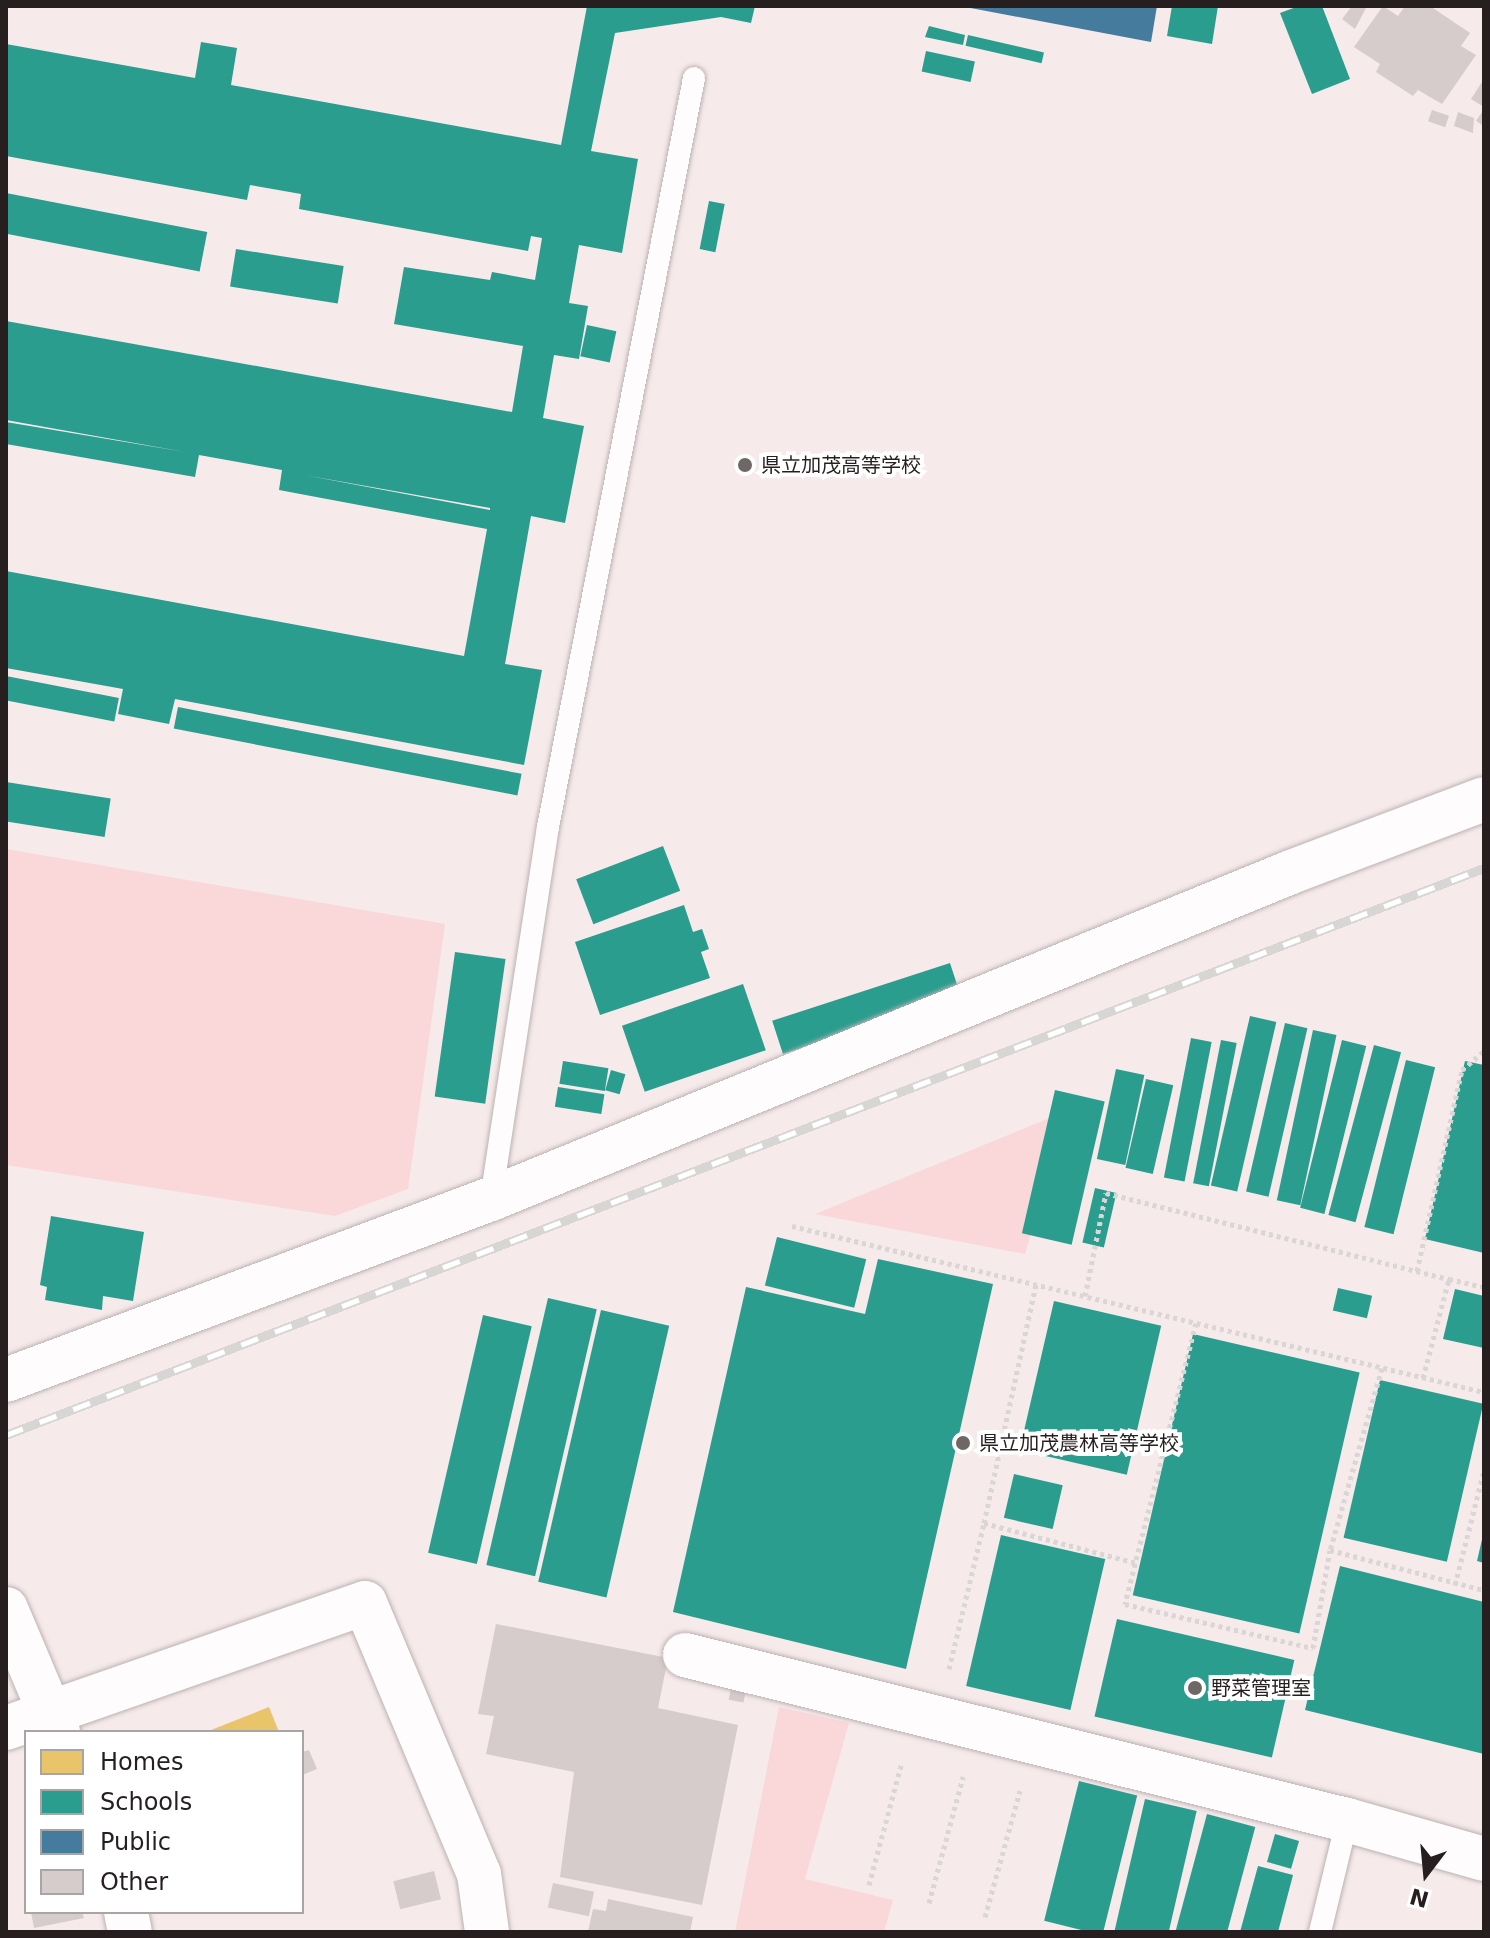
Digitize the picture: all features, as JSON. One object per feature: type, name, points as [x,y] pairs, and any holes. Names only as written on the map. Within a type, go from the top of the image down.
[{"type":"street","points":[[6,1380],[491,1199],[1291,872],[1484,799]]},
{"type":"street","points":[[6,1728],[54,1721],[365,1603],[479,1874],[487,1932]]},
{"type":"street","points":[[6,1609],[54,1721]]},
{"type":"street","points":[[685,1655],[1347,1820],[1484,1859]]},
{"type":"lane","points":[[491,1199],[548,827],[694,78]]},
{"type":"lane","points":[[1320,1932],[1347,1820]]},
{"type":"path","points":[[1417,1271],[1462,1070],[1484,1051]]},
{"type":"path","points":[[1085,1296],[1106,1193],[1484,1287]]},
{"type":"path","points":[[792,1226],[1484,1392]]},
{"type":"path","points":[[1423,1378],[1449,1279]]},
{"type":"path","points":[[929,1903],[943,1720],[1036,1285]]},
{"type":"path","points":[[1196,1323],[1125,1604],[1313,1648],[1330,1550],[1382,1368]]},
{"type":"path","points":[[1455,1585],[1484,1470]]},
{"type":"path","points":[[984,1523],[1136,1563]]},
{"type":"path","points":[[1330,1550],[1455,1585],[1484,1590]]},
{"type":"path","points":[[869,1885],[943,1720]]},
{"type":"path","points":[[985,1917],[1033,1742]]},
{"type":"shaded area","points":[[6,849],[445,924],[408,1189],[335,1216],[6,1165]]},
{"type":"shaded area","points":[[1067,1111],[1025,1254],[815,1214]]},
{"type":"shaded area","points":[[779,1707],[849,1723],[805,1879],[893,1900],[884,1932],[735,1932]]},
{"type":"building: Homes","points":[[269,1707],[278,1730],[211,1730]]},
{"type":"building: Schools","points":[[587,6],[755,6],[751,23],[721,17],[615,33],[591,151],[638,159],[622,253],[579,245],[569,303],[588,306],[579,359],[554,355],[543,418],[584,426],[565,523],[531,516],[505,664],[542,670],[524,765],[175,699],[169,724],[118,714],[123,689],[6,668],[6,571],[464,656],[487,529],[279,490],[282,470],[199,455],[195,477],[6,444],[6,422],[185,452],[6,420],[6,321],[512,412],[523,346],[394,324],[404,267],[490,280],[492,272],[535,280],[542,238],[531,236],[528,251],[299,209],[301,194],[250,185],[247,200],[6,156],[6,44],[195,78],[201,42],[237,48],[231,85],[561,145]],"holes":[[[304,475],[490,508],[490,510]]]},
{"type":"building: Schools","points":[[1172,6],[1218,6],[1212,44],[1167,36]]},
{"type":"building: Schools","points":[[1299,6],[1322,6],[1350,79],[1312,94],[1280,13]]},
{"type":"building: Schools","points":[[929,26],[965,35],[963,45],[925,37]]},
{"type":"building: Schools","points":[[968,35],[1044,53],[1042,63],[966,46]]},
{"type":"building: Schools","points":[[926,51],[975,61],[971,82],[922,72]]},
{"type":"building: Schools","points":[[6,193],[207,232],[200,271],[6,234]]},
{"type":"building: Schools","points":[[709,201],[725,204],[715,252],[700,249]]},
{"type":"building: Schools","points":[[236,249],[344,266],[338,304],[230,287]]},
{"type":"building: Schools","points":[[587,325],[616,331],[610,363],[580,356]]},
{"type":"building: Schools","points":[[6,676],[119,698],[114,722],[6,700]]},
{"type":"building: Schools","points":[[178,707],[522,774],[517,795],[174,729]]},
{"type":"building: Schools","points":[[6,782],[111,799],[105,837],[6,821]]},
{"type":"building: Schools","points":[[663,846],[680,891],[593,924],[576,879]]},
{"type":"building: Schools","points":[[684,905],[693,932],[702,929],[709,949],[701,952],[710,978],[600,1015],[575,942]]},
{"type":"building: Schools","points":[[455,952],[506,959],[485,1104],[435,1097]]},
{"type":"building: Schools","points":[[950,963],[961,996],[783,1054],[772,1021]]},
{"type":"building: Schools","points":[[743,984],[766,1050],[645,1092],[622,1026]]},
{"type":"building: Schools","points":[[1250,1016],[1276,1022],[1237,1192],[1211,1186]]},
{"type":"building: Schools","points":[[1285,1023],[1307,1028],[1268,1197],[1246,1192]]},
{"type":"building: Schools","points":[[1313,1030],[1336,1035],[1300,1205],[1277,1200]]},
{"type":"building: Schools","points":[[1191,1038],[1212,1042],[1185,1181],[1164,1177]]},
{"type":"building: Schools","points":[[1221,1040],[1237,1043],[1209,1186],[1193,1183]]},
{"type":"building: Schools","points":[[1342,1040],[1366,1046],[1324,1214],[1300,1208]]},
{"type":"building: Schools","points":[[1374,1045],[1401,1052],[1355,1222],[1328,1215]]},
{"type":"building: Schools","points":[[1406,1060],[1435,1067],[1393,1234],[1364,1227]]},
{"type":"building: Schools","points":[[563,1061],[608,1068],[605,1091],[559,1084]]},
{"type":"building: Schools","points":[[1465,1061],[1484,1065],[1484,1253],[1425,1239]]},
{"type":"building: Schools","points":[[1116,1069],[1144,1075],[1125,1165],[1097,1159]]},
{"type":"building: Schools","points":[[611,1070],[625,1074],[620,1094],[605,1090]]},
{"type":"building: Schools","points":[[1146,1079],[1173,1085],[1153,1174],[1126,1168]]},
{"type":"building: Schools","points":[[558,1087],[604,1094],[601,1114],[555,1107]]},
{"type":"building: Schools","points":[[1055,1090],[1105,1101],[1072,1245],[1022,1233]]},
{"type":"building: Schools","points":[[1095,1188],[1116,1193],[1104,1248],[1082,1243]]},
{"type":"building: Schools","points":[[51,1216],[144,1232],[133,1301],[103,1296],[102,1310],[45,1300],[47,1287],[40,1285]]},
{"type":"building: Schools","points":[[777,1237],[866,1259],[854,1308],[765,1286]]},
{"type":"building: Schools","points":[[878,1259],[993,1284],[906,1669],[673,1612],[746,1287],[865,1314]]},
{"type":"building: Schools","points":[[1338,1288],[1372,1296],[1367,1318],[1333,1310]]},
{"type":"building: Schools","points":[[1455,1289],[1484,1296],[1484,1348],[1443,1339]]},
{"type":"building: Schools","points":[[548,1298],[597,1309],[535,1576],[486,1565]]},
{"type":"building: Schools","points":[[1054,1301],[1161,1326],[1127,1475],[1020,1450]]},
{"type":"building: Schools","points":[[601,1310],[669,1326],[606,1598],[538,1582]]},
{"type":"building: Schools","points":[[483,1315],[532,1326],[477,1564],[428,1553]]},
{"type":"building: Schools","points":[[1193,1334],[1360,1372],[1299,1634],[1133,1595]]},
{"type":"building: Schools","points":[[1380,1380],[1483,1404],[1447,1562],[1344,1538]]},
{"type":"building: Schools","points":[[1014,1474],[1063,1485],[1053,1529],[1004,1518]]},
{"type":"building: Schools","points":[[1001,1535],[1105,1559],[1070,1710],[966,1686]]},
{"type":"building: Schools","points":[[1484,1535],[1484,1563],[1477,1561]]},
{"type":"building: Schools","points":[[1340,1566],[1484,1602],[1484,1754],[1305,1710]]},
{"type":"building: Schools","name":"野菜管理室","points":[[1117,1619],[1294,1660],[1272,1757],[1095,1716]]},
{"type":"building: Schools","points":[[1079,1781],[1137,1796],[1103,1932],[1089,1932],[1044,1921]]},
{"type":"building: Schools","points":[[1145,1799],[1197,1811],[1169,1932],[1114,1932]]},
{"type":"building: Schools","points":[[1207,1814],[1255,1827],[1227,1932],[1175,1932]]},
{"type":"building: Schools","points":[[1275,1834],[1299,1841],[1291,1869],[1267,1862]]},
{"type":"building: Schools","points":[[1258,1866],[1293,1875],[1278,1932],[1240,1932]]},
{"type":"building: Public","points":[[960,6],[1157,6],[1151,42]]},
{"type":"building: Other","points":[[1352,6],[1367,6],[1355,29],[1342,19]]},
{"type":"building: Other","points":[[1383,6],[1398,16],[1405,6],[1430,6],[1470,33],[1461,46],[1476,55],[1442,104],[1418,90],[1413,96],[1376,72],[1380,64],[1354,47]]},
{"type":"building: Other","points":[[1484,79],[1484,107],[1471,99]]},
{"type":"building: Other","points":[[1484,109],[1484,126],[1476,121]]},
{"type":"building: Other","points":[[1432,110],[1449,116],[1445,127],[1428,121]]},
{"type":"building: Other","points":[[1458,112],[1474,118],[1473,133],[1454,126]]},
{"type":"building: Other","points":[[496,1624],[668,1658],[658,1708],[738,1725],[702,1905],[560,1877],[574,1772],[486,1754],[494,1716],[478,1714]]},
{"type":"building: Other","points":[[732,1683],[747,1686],[743,1703],[729,1700]]},
{"type":"building: Other","points":[[309,1750],[317,1769],[304,1774],[304,1751]]},
{"type":"building: Other","points":[[434,1871],[441,1899],[400,1909],[393,1881]]},
{"type":"building: Other","points":[[553,1883],[594,1892],[589,1916],[548,1907]]},
{"type":"building: Other","points":[[608,1899],[693,1917],[690,1932],[588,1932],[593,1909],[606,1911]]},
{"type":"building: Other","points":[[31,1914],[83,1914],[84,1918],[34,1928]]},
{"type":"railway","points":[[6,1435],[1484,868]]},
{"type":"place","name":"県立加茂高等学校","points":[[745,465]]},
{"type":"place","name":"県立加茂農林高等学校","points":[[963,1443]]},
{"type":"place","name":"野菜管理室","points":[[1195,1688]]}]
